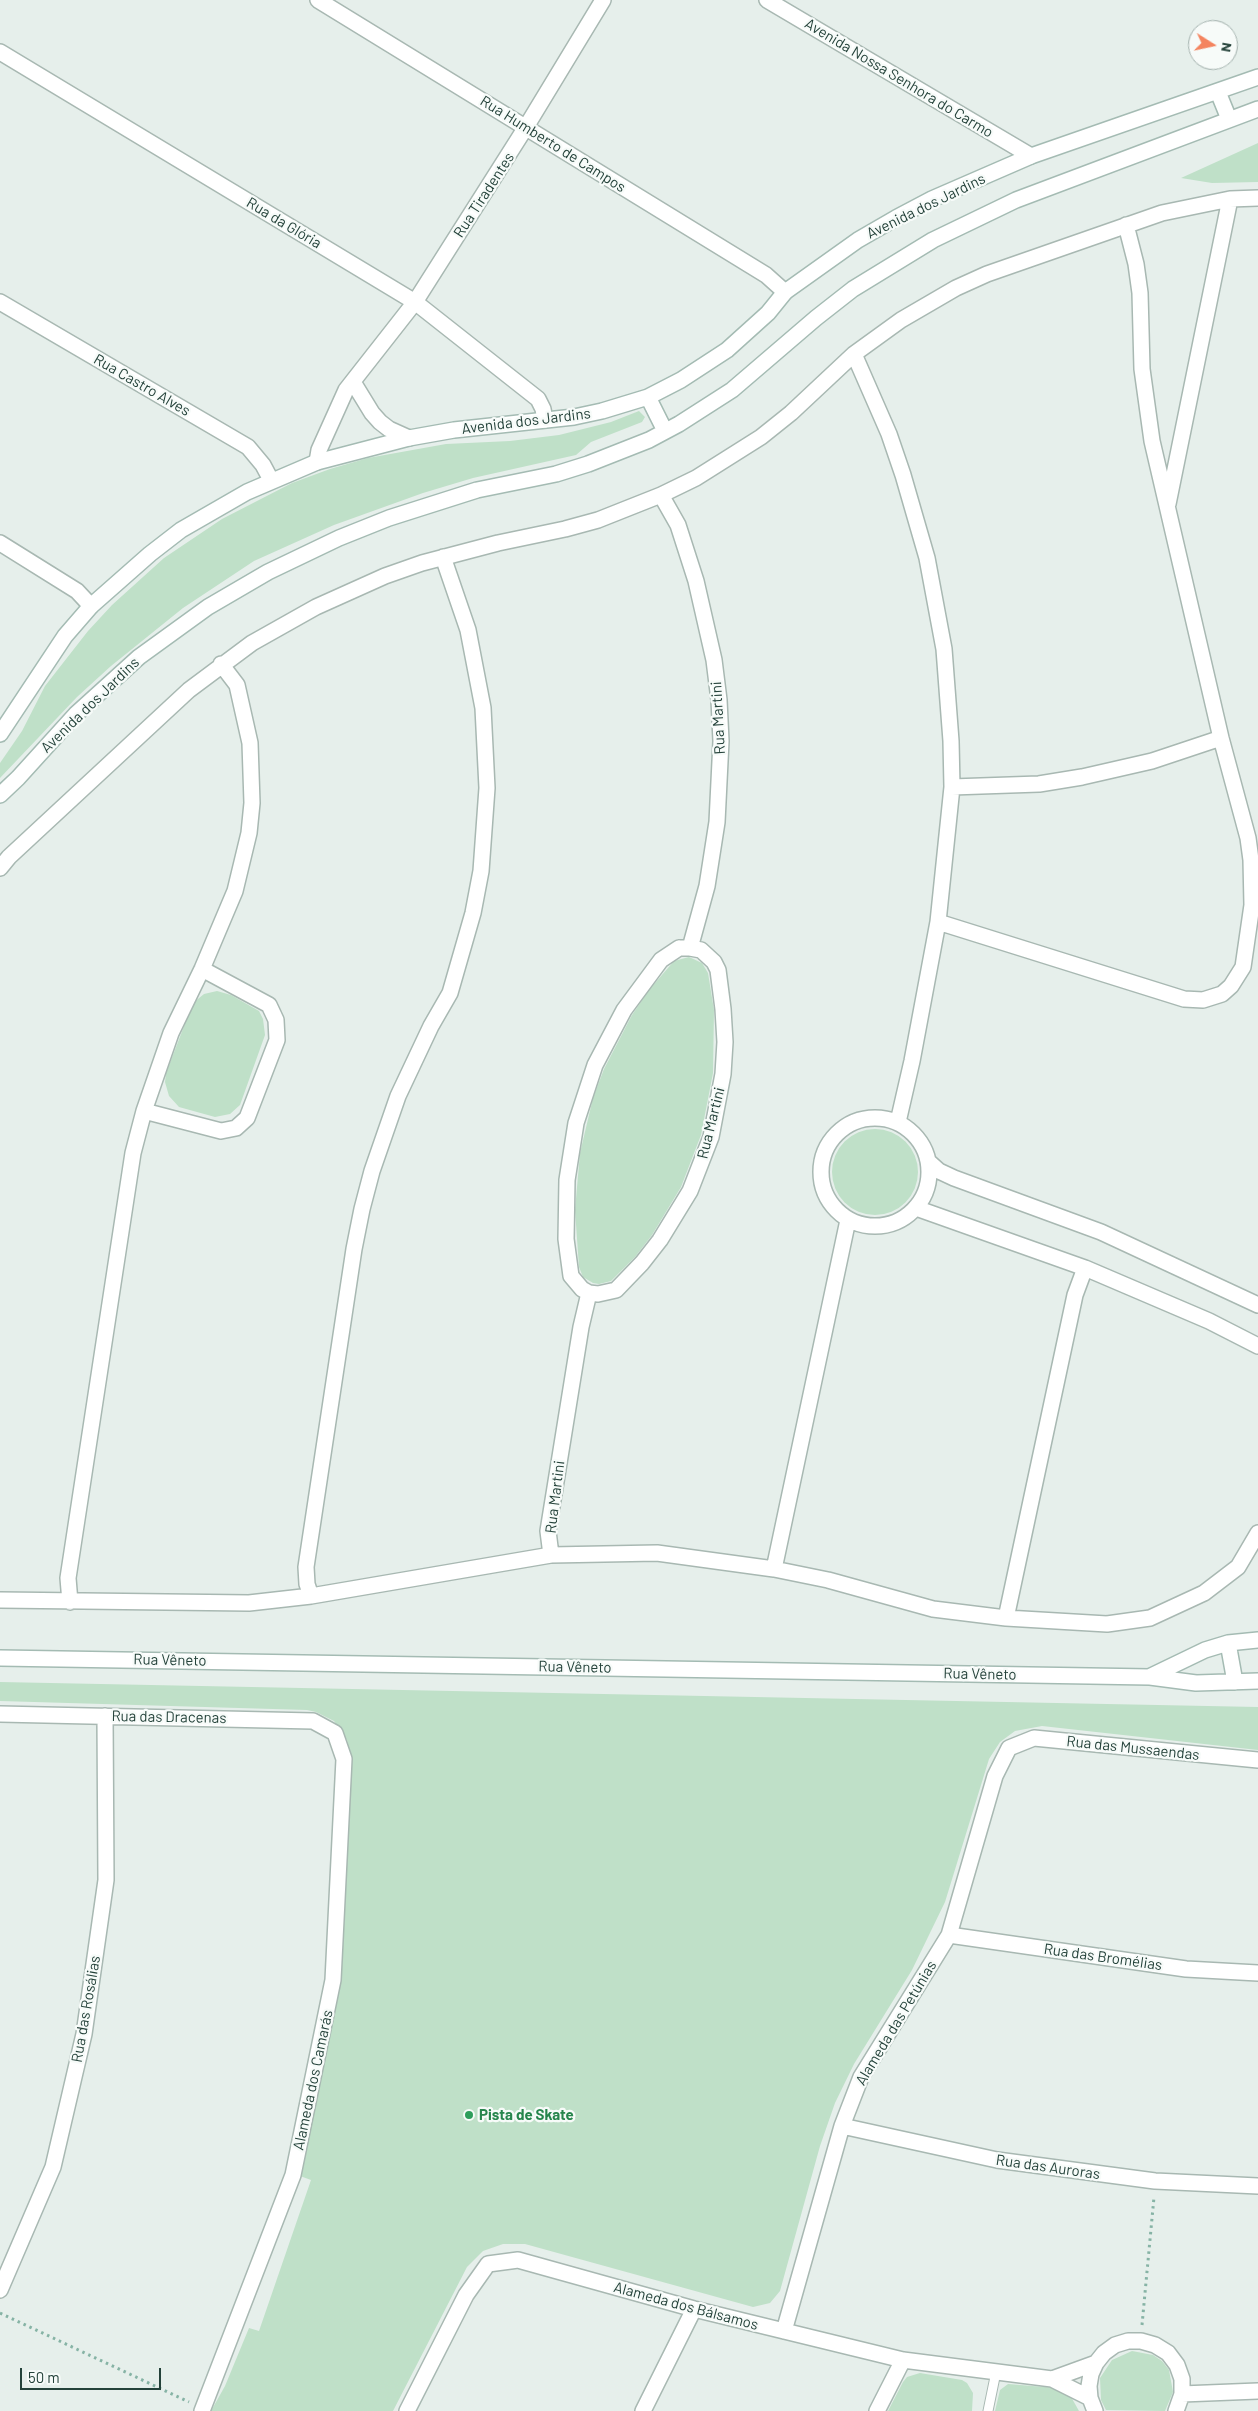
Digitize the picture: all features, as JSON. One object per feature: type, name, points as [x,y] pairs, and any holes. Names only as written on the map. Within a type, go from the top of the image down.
[{"type":"street","name":"Rua Humberto de Campos","points":[[318,0],[766,275],[785,292]]},
{"type":"street","name":"Rua Tiradentes","points":[[317,462],[320,450],[346,390],[415,302],[526,128],[603,0]]},
{"type":"street","name":"Avenida Nossa Senhora do Carmo","points":[[767,0],[1031,156]]},
{"type":"street","name":"Rua da Glória","points":[[0,52],[415,302],[538,399],[543,409],[545,420]]},
{"type":"street","name":"Avenida dos Jardins","points":[[0,734],[65,636],[92,606],[150,554],[181,530],[222,505],[271,480],[317,462],[409,438],[463,428],[545,420],[602,411],[648,397],[681,380],[727,350],[755,326],[785,292],[858,240],[932,199],[1031,156],[1258,77]]},
{"type":"street","points":[[1218,92],[1229,119]]},
{"type":"street","name":"Avenida dos Jardins","points":[[0,795],[76,714],[139,657],[208,607],[268,572],[388,518],[477,490],[556,474],[619,453],[665,431],[732,390],[816,318],[853,290],[932,240],[1016,200],[1258,109]]},
{"type":"street","points":[[0,868],[9,857],[188,690],[252,643],[316,607],[385,576],[444,556],[565,530],[598,520],[662,495],[696,478],[761,437],[791,413],[854,354],[901,320],[956,288],[1019,261],[1162,213],[1230,199],[1258,198]]},
{"type":"street","points":[[1167,509],[1230,199]]},
{"type":"street","points":[[938,922],[1184,1000],[1203,1000],[1222,994],[1231,986],[1243,967],[1251,926],[1252,883],[1248,838],[1220,738],[1155,458],[1146,407],[1140,331],[1140,293],[1126,225]]},
{"type":"street","name":"Rua Castro Alves","points":[[0,302],[248,447],[263,465],[271,480]]},
{"type":"street","points":[[854,354],[892,442],[916,516],[927,558],[944,649],[952,741],[952,787],[938,922],[898,1122]]},
{"type":"street","points":[[353,382],[372,413],[380,422],[389,429],[409,438]]},
{"type":"street","points":[[648,397],[665,431]]},
{"type":"street","name":"Rua Martini","points":[[551,1555],[548,1531],[581,1327],[589,1292],[598,1294],[616,1290],[642,1263],[660,1240],[690,1191],[711,1137],[723,1074],[723,1009],[718,970],[714,962],[700,950],[690,948],[707,886],[717,822],[721,765],[719,700],[714,660],[696,581],[678,525],[662,495]]},
{"type":"street","points":[[0,543],[77,591],[92,606]]},
{"type":"street","points":[[311,1596],[307,1584],[306,1567],[352,1257],[362,1210],[372,1171],[398,1096],[431,1026],[450,993],[463,953],[481,871],[487,788],[483,708],[468,630],[444,556]]},
{"type":"street","points":[[70,1602],[68,1578],[125,1196],[144,1111],[171,1033],[202,969],[235,891],[248,840],[252,803],[252,773],[245,714],[237,685],[221,664]]},
{"type":"street","points":[[952,787],[1039,784],[1082,777],[1152,762],[1220,738]]},
{"type":"street","points":[[589,1292],[582,1289],[571,1276],[566,1239],[566,1180],[574,1132],[584,1094],[608,1037],[642,984],[669,953],[679,948],[690,948]]},
{"type":"street","points":[[144,1111],[221,1131],[236,1128],[247,1118],[277,1040],[276,1020],[269,1005],[202,969]]},
{"type":"street","points":[[863,1118],[881,1118],[898,1122],[912,1132],[923,1145],[929,1162],[929,1180],[925,1195],[916,1208],[905,1218],[891,1225],[869,1226],[848,1220],[837,1211],[827,1198],[822,1184],[821,1169],[825,1152],[834,1136],[847,1125],[863,1118]]},
{"type":"street","points":[[929,1162],[939,1171],[954,1178],[1100,1232],[1258,1305]]},
{"type":"street","points":[[916,1208],[1085,1268],[1209,1321],[1258,1346]]},
{"type":"street","points":[[774,1569],[848,1220]]},
{"type":"street","points":[[1006,1618],[1075,1295],[1085,1268]]},
{"type":"street","points":[[0,1600],[249,1603],[311,1596],[551,1555],[657,1554],[774,1569],[828,1580],[933,1609],[1006,1618],[1093,1624],[1122,1623],[1150,1618],[1193,1600],[1227,1577],[1238,1567],[1258,1533]]},
{"type":"street","name":"Rua Vêneto","points":[[1150,1677],[1205,1650],[1228,1643],[1258,1640]]},
{"type":"street","points":[[1228,1643],[1235,1682]]},
{"type":"street","name":"Rua Vêneto","points":[[0,1658],[1150,1677],[1196,1683],[1258,1681]]},
{"type":"street","name":"Rua das Dracenas","points":[[0,1714],[313,1721],[335,1733]]},
{"type":"street","name":"Rua das Rosálias","points":[[0,2290],[53,2167],[84,2034],[106,1880],[105,1716]]},
{"type":"street","name":"Alameda dos Camarás","points":[[203,2410],[293,2175],[333,1980],[344,1760],[335,1733]]},
{"type":"street","name":"Rua das Mussaendas","points":[[1009,1748],[1034,1738],[1258,1760]]},
{"type":"street","name":"Alameda das Petúnias","points":[[784,2331],[842,2126],[861,2077],[949,1935],[995,1776],[1009,1748]]},
{"type":"street","name":"Rua das Bromélias","points":[[949,1935],[1186,1969],[1258,1973]]},
{"type":"street","name":"Rua das Auroras","points":[[842,2126],[997,2160],[1155,2182],[1258,2186]]},
{"type":"street","name":"Alameda dos Bálsamos","points":[[407,2411],[466,2295],[488,2264],[518,2260],[694,2309],[903,2360],[1052,2379],[1093,2404]]},
{"type":"street","points":[[643,2411],[694,2309]]},
{"type":"street","name":"Alameda dos Bálsamos","points":[[1093,2404],[1091,2374],[1096,2363],[1104,2353],[1115,2345],[1128,2341],[1141,2341]]},
{"type":"street","points":[[1141,2341],[1155,2345],[1168,2353],[1177,2365],[1182,2379],[1182,2394],[1176,2411]]},
{"type":"street","points":[[877,2411],[903,2360]]},
{"type":"street","name":"Alameda dos Bálsamos","points":[[1052,2379],[1096,2363]]},
{"type":"street","points":[[1182,2394],[1258,2391]]},
{"type":"lane","points":[[988,2411],[996,2372]]},
{"type":"path","points":[[1141,2341],[1155,2182]]},
{"type":"path","points":[[0,2313],[203,2410]]},
{"type":"green space","points":[[1258,143],[1258,182],[1212,183],[1181,178]]},
{"type":"green space","points":[[639,411],[645,417],[642,422],[591,442],[576,455],[473,478],[423,493],[334,525],[254,561],[183,608],[111,666],[77,697],[0,778],[0,763],[22,731],[45,686],[88,631],[112,605],[164,558],[222,519],[292,483],[368,458],[446,444],[510,441],[559,435],[611,422]]},
{"type":"green space","points":[[689,957],[702,963],[708,973],[714,1010],[713,1073],[701,1135],[681,1187],[652,1235],[635,1257],[611,1281],[599,1284],[593,1283],[583,1277],[579,1267],[575,1210],[580,1153],[593,1098],[604,1069],[632,1015],[649,990],[674,961]]},
{"type":"green space","points":[[217,991],[231,995],[259,1011],[263,1019],[265,1035],[240,1105],[230,1114],[215,1117],[179,1107],[169,1096],[165,1082],[166,1073],[193,1003],[204,994]]},
{"type":"green space","points":[[875,1129],[891,1132],[899,1136],[911,1148],[915,1156],[918,1172],[915,1188],[911,1196],[899,1208],[891,1212],[875,1215],[859,1212],[851,1208],[839,1196],[835,1188],[832,1172],[835,1156],[839,1148],[851,1136],[859,1132]]},
{"type":"green space","points":[[0,1682],[1258,1707],[1258,1750],[1042,1726],[1015,1731],[1000,1742],[989,1759],[945,1902],[912,1970],[854,2064],[835,2103],[820,2146],[780,2291],[770,2303],[753,2307],[525,2244],[503,2244],[483,2251],[467,2267],[393,2411],[211,2411],[225,2386],[249,2328],[259,2331],[311,2180],[300,2176],[337,1985],[350,1763],[347,1740],[334,1721],[316,1712],[307,1710],[0,1701]]},
{"type":"green space","points":[[1132,2351],[1153,2355],[1162,2361],[1169,2370],[1173,2392],[1165,2411],[1106,2410],[1101,2400],[1100,2378],[1112,2360]]},
{"type":"green space","points":[[920,2373],[962,2380],[967,2383],[973,2393],[972,2411],[888,2411],[907,2377]]},
{"type":"green space","points":[[1008,2384],[1057,2388],[1070,2395],[1079,2411],[995,2411],[1000,2390]]},
{"type":"place","name":"Pista de Skate","points":[[469,2115]]}]
